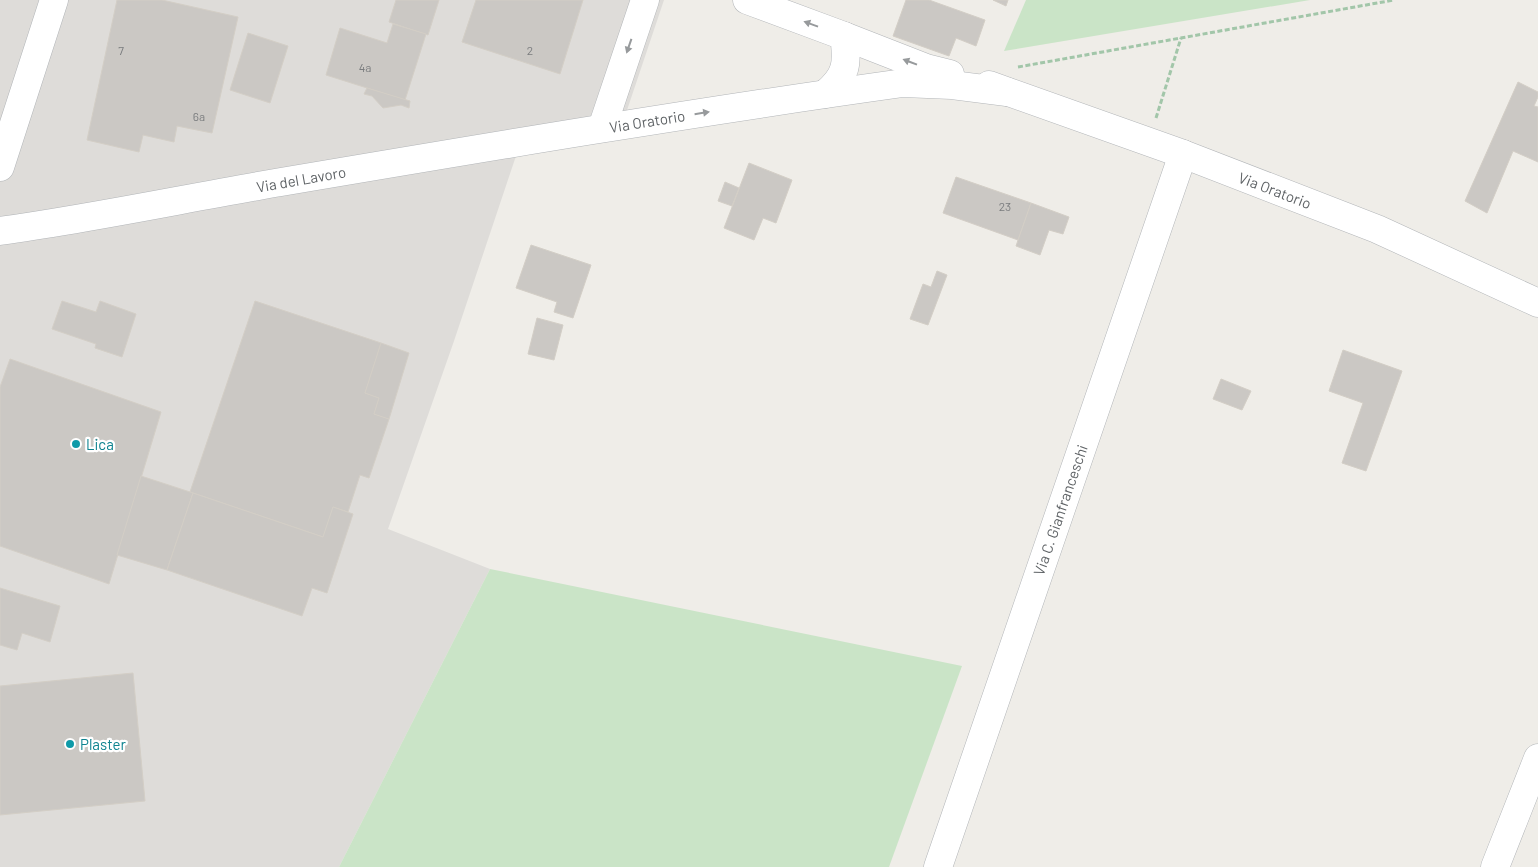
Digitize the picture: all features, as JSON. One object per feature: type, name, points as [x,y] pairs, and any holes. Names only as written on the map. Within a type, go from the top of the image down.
[{"type":"street","points":[[0,167],[54,0]]},
{"type":"street","name":"Via Oratorio","points":[[645,0],[602,128],[903,83],[952,85],[1010,80]]},
{"type":"street","name":"Via Oratorio","points":[[747,0],[926,68],[978,81],[1010,80],[1149,142],[1377,229],[1538,303]]},
{"type":"street","points":[[825,94],[837,84],[846,69],[844,36]]},
{"type":"street","name":"Via del Lavoro","points":[[0,231],[602,128]]},
{"type":"street","name":"Via C. Gianfranceschi","points":[[938,867],[1183,154]]},
{"type":"street","points":[[1495,867],[1538,758]]},
{"type":"path","points":[[1010,80],[1181,38],[1394,0]]},
{"type":"path","points":[[1149,142],[1181,38]]},
{"type":"shaded area","points":[[0,0],[664,0],[620,131],[520,144],[388,529],[490,569],[339,867],[0,867]]},
{"type":"green space","points":[[1026,0],[1310,0],[1004,51]]},
{"type":"green space","points":[[490,569],[962,666],[889,867],[339,867]]},
{"type":"building","points":[[117,0],[162,0],[238,17],[212,133],[177,126],[174,142],[143,135],[139,152],[87,140]]},
{"type":"building","points":[[396,0],[439,0],[428,35],[389,22]]},
{"type":"building","points":[[476,0],[583,0],[560,74],[462,42]]},
{"type":"building","points":[[906,0],[929,0],[985,20],[976,46],[956,38],[949,56],[893,36]]},
{"type":"building","points":[[993,0],[1008,0],[1006,6]]},
{"type":"building","points":[[393,24],[426,34],[405,100],[326,75],[340,28],[387,43]]},
{"type":"building","points":[[248,33],[288,46],[270,103],[230,90]]},
{"type":"building","points":[[1518,82],[1538,92],[1534,106],[1538,107],[1538,162],[1513,151],[1487,213],[1465,201]]},
{"type":"building","points":[[367,88],[410,101],[409,108],[401,105],[383,108],[372,96],[364,94]]},
{"type":"building","points":[[749,163],[792,180],[776,223],[763,218],[754,240],[724,228]]},
{"type":"building","points":[[956,177],[1031,203],[1018,240],[943,213]]},
{"type":"building","points":[[725,182],[739,188],[732,206],[718,201]]},
{"type":"building","points":[[1031,203],[1069,217],[1063,234],[1049,230],[1040,255],[1016,246]]},
{"type":"building","points":[[531,245],[591,265],[573,318],[554,312],[557,302],[516,288]]},
{"type":"building","points":[[937,271],[947,275],[928,325],[910,319],[923,284],[931,287]]},
{"type":"building","points":[[62,301],[96,312],[100,301],[136,314],[122,357],[95,348],[96,344],[52,329]]},
{"type":"building","points":[[255,301],[381,343],[365,393],[379,398],[374,414],[389,419],[369,478],[360,475],[348,512],[333,507],[323,537],[190,492]]},
{"type":"building","points":[[537,318],[563,325],[554,360],[528,354]]},
{"type":"building","points":[[381,343],[409,353],[389,419],[374,414],[379,398],[365,393]]},
{"type":"building","points":[[1343,350],[1402,371],[1366,471],[1342,463],[1363,403],[1329,391]]},
{"type":"building","name":"Lica","points":[[10,359],[161,412],[109,584],[0,546],[0,387]]},
{"type":"building","points":[[1221,379],[1251,391],[1242,410],[1213,399]]},
{"type":"building","points":[[141,476],[193,493],[167,570],[117,555]]},
{"type":"building","points":[[193,493],[323,537],[333,507],[353,514],[327,593],[312,588],[302,616],[167,570]]},
{"type":"building","points":[[0,588],[60,606],[50,642],[22,633],[17,650],[0,645]]},
{"type":"building","name":"Plaster","points":[[133,673],[145,801],[0,815],[0,686]]},
{"type":"place","name":"Lica","points":[[76,444]]},
{"type":"place","name":"Plaster","points":[[70,744]]}]
